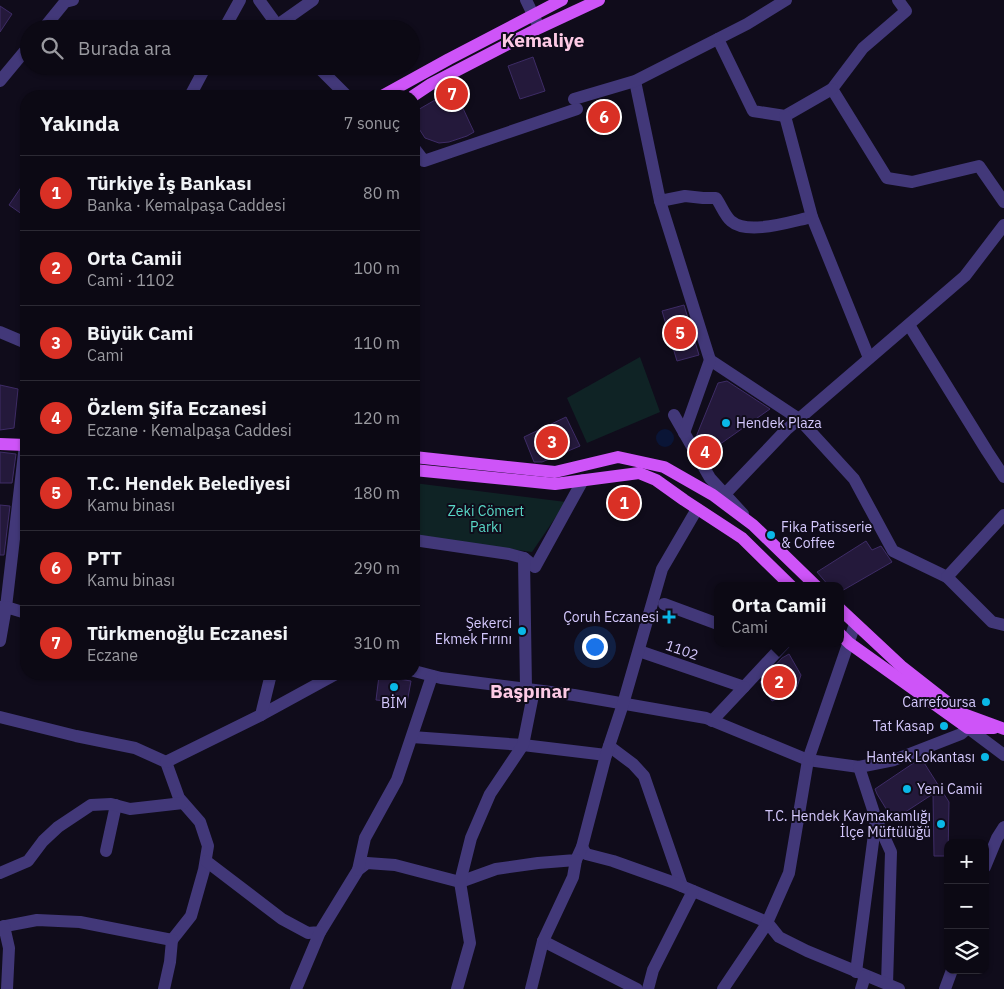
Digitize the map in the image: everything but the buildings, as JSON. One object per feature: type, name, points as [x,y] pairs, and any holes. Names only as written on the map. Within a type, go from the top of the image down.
[{"type":"main road","points":[[393,90],[562,0]]},
{"type":"main road","points":[[420,92],[539,28],[599,0]]},
{"type":"main road","points":[[0,444],[20,445]]},
{"type":"main road","points":[[420,458],[555,472],[618,457],[664,467],[713,494],[753,525],[812,582]]},
{"type":"main road","points":[[420,471],[554,484],[639,473],[656,480],[742,538],[787,582]]},
{"type":"main road","points":[[844,613],[901,666],[961,713],[1002,729]]},
{"type":"main road","points":[[845,638],[968,728],[1002,729]]},
{"type":"main road","points":[[961,713],[968,728]]},
{"type":"street","points":[[229,20],[240,0]]},
{"type":"street","points":[[259,0],[271,20]]},
{"type":"street","points":[[286,20],[312,0]]},
{"type":"street","points":[[526,0],[539,28]]},
{"type":"street","points":[[420,156],[424,161],[636,81],[747,24],[786,0]]},
{"type":"street","points":[[718,39],[753,111],[784,116],[832,89],[864,48],[906,11],[898,0]]},
{"type":"street","points":[[51,20],[67,1]]},
{"type":"street","points":[[0,81],[20,57]]},
{"type":"street","points":[[193,90],[202,75]]},
{"type":"street","points":[[326,75],[341,90]]},
{"type":"street","points":[[636,81],[660,201],[710,360],[684,433]]},
{"type":"street","points":[[832,89],[887,178],[912,182],[979,166],[1004,202]]},
{"type":"street","points":[[784,116],[812,217],[869,358]]},
{"type":"street","points":[[660,201],[685,196],[716,198],[730,221],[743,228],[767,226],[812,217]]},
{"type":"street","points":[[725,494],[786,430],[965,276],[1004,225]]},
{"type":"street","points":[[909,325],[1002,471]]},
{"type":"street","points":[[0,332],[20,340]]},
{"type":"street","points":[[710,360],[799,419],[854,479],[893,551],[947,576],[992,622],[1004,624]]},
{"type":"street","points":[[674,415],[710,478],[753,525]]},
{"type":"street","points":[[420,541],[524,558],[535,567],[587,480]]},
{"type":"street","points":[[0,641],[20,482]]},
{"type":"street","points":[[530,989],[542,941],[573,877],[607,750],[623,704],[662,569],[697,509]]},
{"type":"street","points":[[947,576],[1004,515]]},
{"type":"street","points":[[458,989],[470,943],[460,882],[471,838],[490,794],[523,746],[530,690],[524,558]]},
{"type":"street","points":[[664,604],[714,623]]},
{"type":"street","points":[[3,607],[20,611]]},
{"type":"street","points":[[845,638],[855,624]]},
{"type":"street","points":[[712,722],[777,647]]},
{"type":"street","points":[[723,989],[767,922],[789,873],[808,760],[842,647]]},
{"type":"street","name":"1102","points":[[639,651],[744,687]]},
{"type":"street","points":[[420,673],[441,678],[574,695],[706,718],[808,760],[858,768],[894,760],[961,734],[968,728],[1004,755]]},
{"type":"street","points":[[296,989],[320,932],[358,870],[365,838],[397,780],[432,676]]},
{"type":"street","points":[[261,715],[270,680]]},
{"type":"street","points":[[166,762],[261,715],[325,680]]},
{"type":"street","points":[[0,718],[135,748],[166,762],[179,798],[200,822],[208,846],[206,862],[191,916],[172,940],[170,962],[164,989]]},
{"type":"street","points":[[412,736],[523,746],[607,750],[633,764],[644,776],[687,888],[653,970],[648,989]]},
{"type":"street","points":[[582,847],[586,854],[613,861],[687,888],[767,922],[779,937],[893,987],[891,852],[876,819],[858,768]]},
{"type":"street","points":[[0,873],[28,861],[43,841],[58,827],[91,805],[116,805],[130,809],[183,803]]},
{"type":"street","points":[[106,851],[116,805]]},
{"type":"street","points":[[861,989],[860,974],[876,819]]},
{"type":"street","points":[[989,857],[1004,827]]},
{"type":"street","points":[[358,870],[367,863],[395,865],[460,882],[496,869],[538,862],[576,860]]},
{"type":"street","points":[[206,862],[282,918],[308,933],[320,932]]},
{"type":"street","points":[[8,989],[9,948],[2,927],[37,920],[80,922],[172,940]]},
{"type":"street","points":[[542,941],[637,989]]},
{"type":"street","points":[[945,989],[951,974]]},
{"type":"green space","points":[[640,357],[660,412],[587,443],[567,398]]},
{"type":"green space","name":"Zeki Cömert Parkı","points":[[420,484],[566,502],[532,552],[420,537]]},
{"type":"water","points":[[665,429],[671,432],[674,438],[671,444],[665,447],[659,444],[656,438],[659,432]]},
{"type":"place","name":"Türkmenoğlu Eczanesi","points":[[452,94]]},
{"type":"place","name":"PTT","points":[[604,117]]},
{"type":"place","name":"T.C. Hendek Belediyesi","points":[[680,333]]},
{"type":"place","name":"Hendek Plaza","points":[[726,423]]},
{"type":"place","name":"Büyük Cami","points":[[552,442]]},
{"type":"place","name":"Özlem Şifa Eczanesi","points":[[705,452]]},
{"type":"place","name":"Türkiye İş Bankası","points":[[624,503]]},
{"type":"place","name":"Fika Patisserie & Coffee","points":[[771,535]]},
{"type":"place","name":"Çoruh Eczanesi","points":[[669,617]]},
{"type":"place","name":"Şekerci Ekmek Fırını","points":[[522,631]]},
{"type":"place","name":"Orta Camii","points":[[779,682]]},
{"type":"place","name":"BİM","points":[[394,687]]},
{"type":"place","name":"Carrefoursa","points":[[986,702]]},
{"type":"place","name":"Tat Kasap","points":[[944,726]]},
{"type":"place","name":"Hantek Lokantası","points":[[985,757]]},
{"type":"place","name":"Yeni Camii","points":[[907,789]]},
{"type":"place","name":"T.C. Hendek Kaymakamlığı İlçe Müftülüğü","points":[[941,824]]},
{"type":"district","name":"Kemaliye","points":[[543,40]]},
{"type":"district","name":"Başpınar","points":[[530,691]]}]
